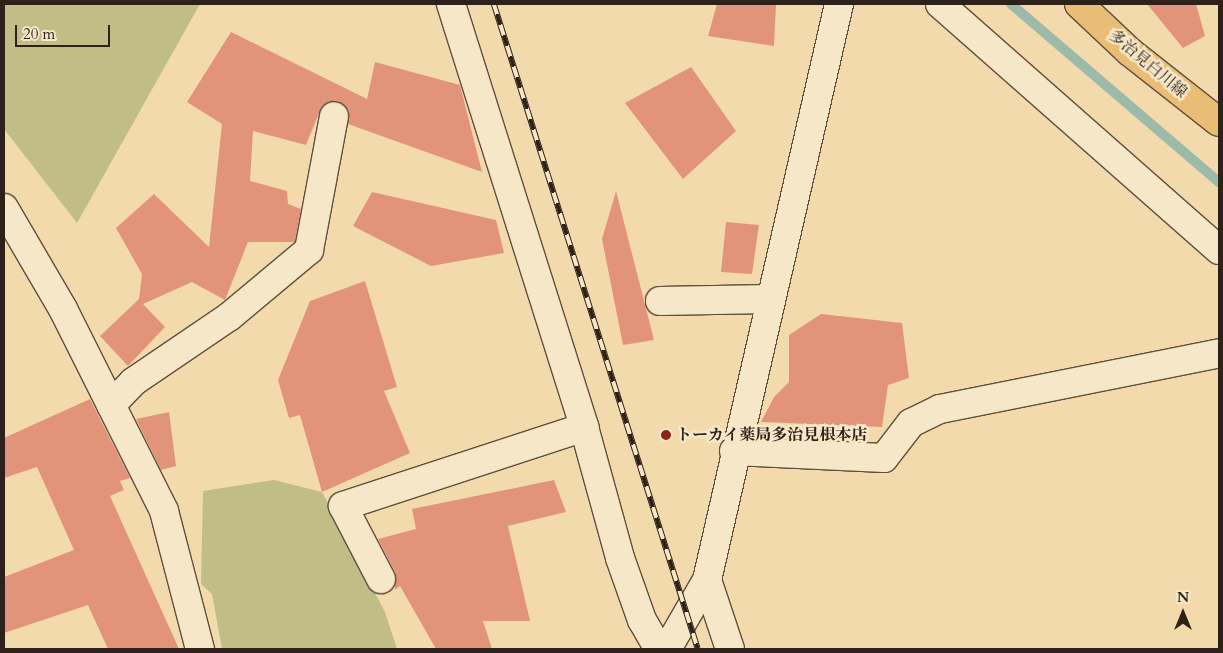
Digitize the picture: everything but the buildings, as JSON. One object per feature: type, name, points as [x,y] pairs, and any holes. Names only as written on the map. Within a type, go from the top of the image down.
[{"type":"main road","name":"多治見白川線","points":[[1079,4],[1130,52],[1219,122]]},
{"type":"street","points":[[451,4],[584,426],[620,558],[642,620],[659,649]]},
{"type":"street","points":[[666,649],[707,580],[734,451],[839,4]]},
{"type":"street","points":[[940,4],[1219,250]]},
{"type":"street","points":[[111,405],[133,382],[230,316],[309,250],[334,116]]},
{"type":"street","points":[[4,208],[63,309],[164,511],[200,649]]},
{"type":"street","points":[[660,301],[769,299]]},
{"type":"street","points":[[734,451],[884,458],[911,423],[940,409],[1219,353]]},
{"type":"street","points":[[382,579],[343,506],[584,426]]},
{"type":"street","points":[[707,580],[730,649]]},
{"type":"shaded area","points":[[4,4],[200,4],[77,223],[4,129]]},
{"type":"shaded area","points":[[274,480],[322,492],[385,612],[397,649],[222,649],[212,594],[201,584],[203,491]]},
{"type":"waterway","points":[[1011,4],[1219,182]]},
{"type":"railway","points":[[494,4],[698,649]]},
{"type":"place","name":"トーカイ薬局多治見根本店","points":[[666,435]]}]
